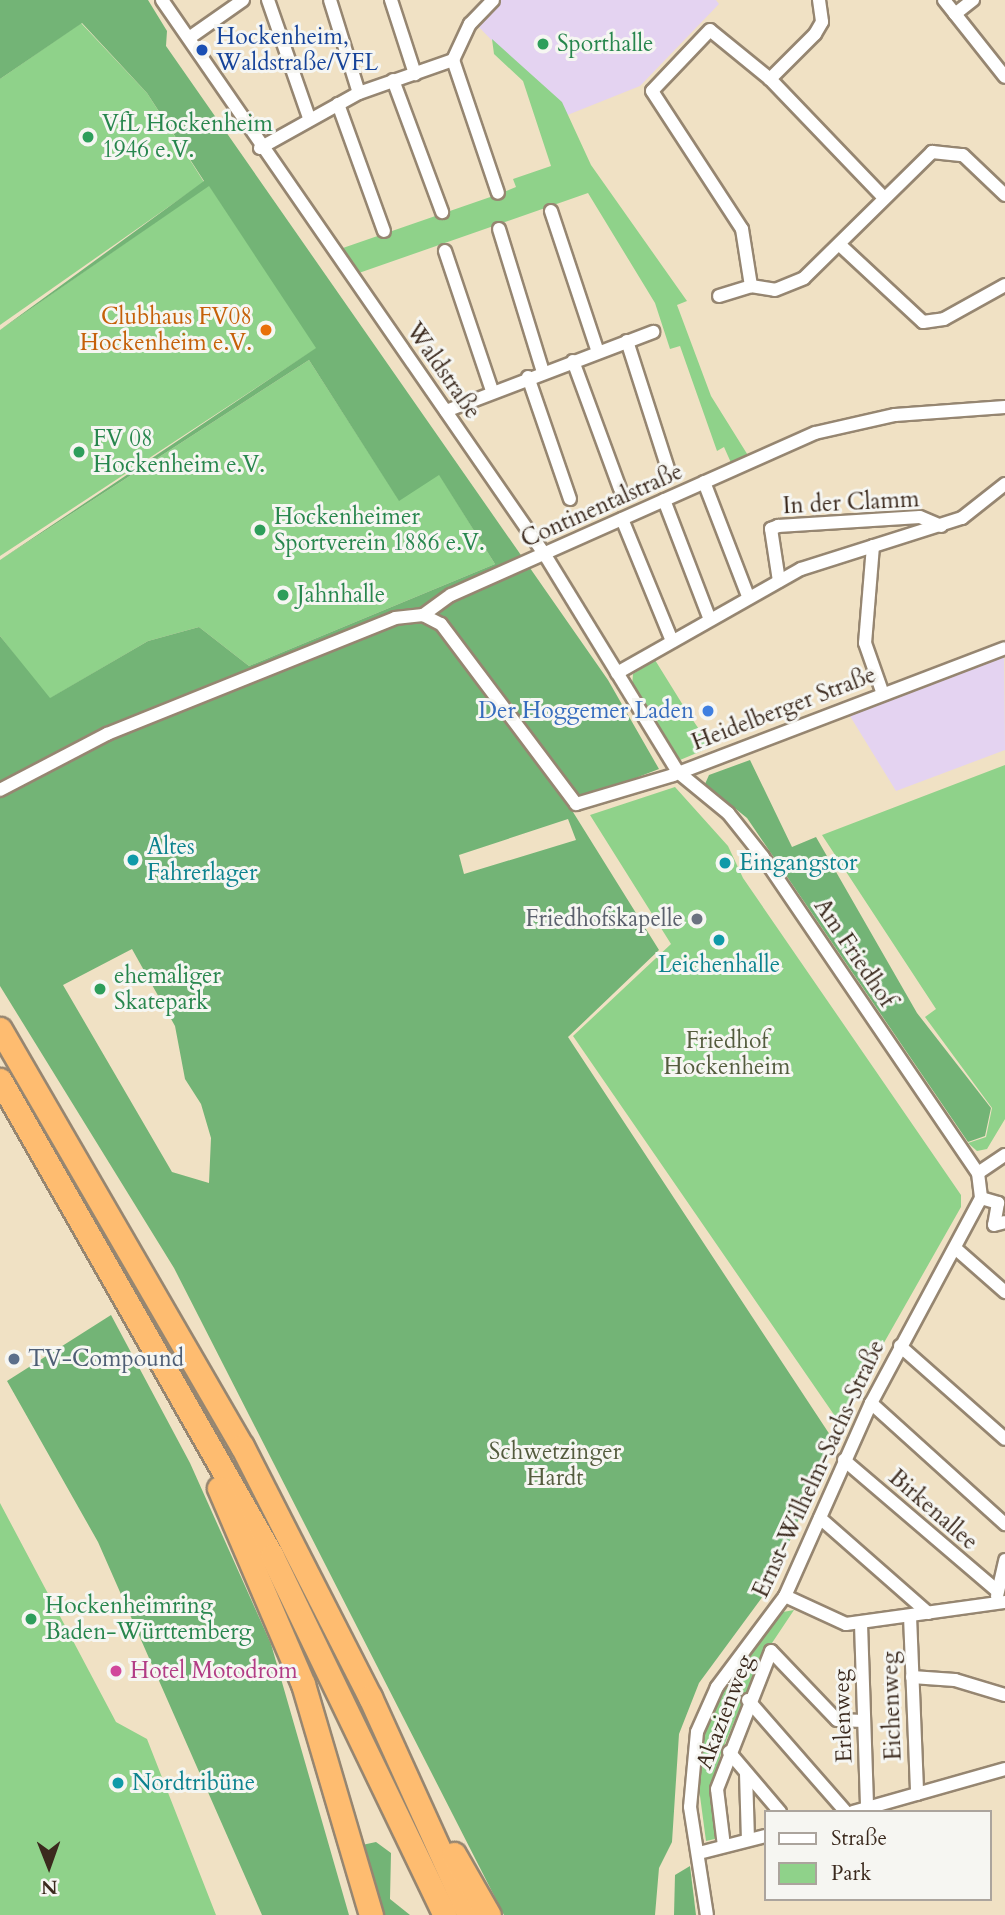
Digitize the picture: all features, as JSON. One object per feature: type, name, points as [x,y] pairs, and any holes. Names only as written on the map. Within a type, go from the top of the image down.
[{"type":"highway","points":[[0,1029],[236,1434],[422,1804],[468,1915]]},
{"type":"highway","points":[[0,1080],[184,1397],[337,1683],[445,1915]]},
{"type":"highway","points":[[184,1397],[303,1684],[371,1915]]},
{"type":"highway","points":[[422,1804],[489,1915]]},
{"type":"street","name":"Waldstraße","points":[[162,0],[260,148],[545,555],[678,772]]},
{"type":"street","points":[[189,38],[243,0]]},
{"type":"street","points":[[268,0],[309,118]]},
{"type":"street","points":[[330,0],[359,93]]},
{"type":"street","points":[[391,0],[415,74]]},
{"type":"street","points":[[493,0],[470,24],[453,60],[498,193]]},
{"type":"street","points":[[770,79],[815,34],[822,22],[819,0]]},
{"type":"street","points":[[944,0],[1005,77]]},
{"type":"street","points":[[955,14],[973,0]]},
{"type":"street","points":[[751,286],[742,229],[652,91],[710,30],[770,79],[883,197]]},
{"type":"street","points":[[260,148],[309,118],[359,93],[453,60]]},
{"type":"street","points":[[393,80],[442,212]]},
{"type":"street","points":[[338,104],[384,231]]},
{"type":"street","points":[[719,296],[751,286],[775,290],[804,278],[840,245],[922,158],[945,150],[970,159],[1005,195]]},
{"type":"street","points":[[551,211],[598,352]]},
{"type":"street","points":[[499,229],[543,372]]},
{"type":"street","points":[[840,245],[923,322],[944,319],[1005,285]]},
{"type":"street","points":[[445,251],[492,391]]},
{"type":"street","points":[[446,411],[528,377],[653,332]]},
{"type":"street","points":[[627,341],[668,469]]},
{"type":"street","points":[[573,361],[620,489]]},
{"type":"street","points":[[528,377],[570,499]]},
{"type":"street","name":"Continentalstraße","points":[[0,790],[107,734],[395,618],[423,615],[451,595],[834,426],[1005,407]]},
{"type":"street","points":[[704,482],[748,596]]},
{"type":"street","name":"In der Clamm","points":[[617,673],[748,596],[779,581],[873,545],[941,526],[976,510],[1005,484]]},
{"type":"street","points":[[664,500],[709,617]]},
{"type":"street","name":"In der Clamm","points":[[779,581],[771,529],[778,526],[920,517],[941,526]]},
{"type":"street","points":[[622,519],[672,641]]},
{"type":"street","name":"In der Clamm","points":[[873,545],[865,643],[883,694]]},
{"type":"street","name":"Heidelberger Straße","points":[[423,615],[441,624],[576,804],[678,772],[1005,648]]},
{"type":"street","name":"Am Friedhof","points":[[678,772],[728,813],[763,857],[978,1173]]},
{"type":"street","points":[[1005,1155],[978,1173],[981,1198],[998,1203],[994,1225],[1005,1222]]},
{"type":"street","name":"Ernst-Wilhelm-Sachs-Straße","points":[[707,1915],[689,1780],[696,1732],[717,1687],[785,1597],[871,1404],[981,1198]]},
{"type":"street","points":[[955,1248],[1005,1292]]},
{"type":"street","points":[[900,1346],[1005,1439]]},
{"type":"street","name":"Birkenallee","points":[[871,1404],[1005,1524]]},
{"type":"street","name":"Birkenallee","points":[[844,1460],[1000,1598]]},
{"type":"street","points":[[820,1518],[928,1614]]},
{"type":"street","name":"Birkenallee","points":[[1000,1598],[1005,1560]]},
{"type":"street","points":[[785,1597],[834,1621],[861,1624],[928,1614],[1000,1598]]},
{"type":"street","name":"Eichenweg","points":[[911,1616],[917,1794]]},
{"type":"street","name":"Erlenweg","points":[[861,1624],[867,1807]]},
{"type":"street","name":"Akazienweg","points":[[724,1846],[718,1789],[748,1700],[771,1651],[837,1720],[864,1721]]},
{"type":"street","points":[[912,1677],[955,1680],[1005,1695]]},
{"type":"street","points":[[748,1700],[844,1810]]},
{"type":"street","points":[[729,1752],[778,1810]]},
{"type":"street","points":[[859,1810],[1005,1769]]},
{"type":"street","points":[[746,1773],[748,1840]]},
{"type":"street","points":[[699,1853],[764,1836]]},
{"type":"shaded area","points":[[499,0],[716,0],[719,4],[640,86],[565,116],[476,24]]},
{"type":"shaded area","points":[[1004,656],[1005,750],[896,791],[850,716]]},
{"type":"green space","name":"Schwetzinger Hardt","points":[[0,0],[148,0],[167,31],[166,46],[608,680],[659,769],[568,804],[659,950],[568,1037],[832,1438],[772,1584],[699,1683],[679,1734],[672,1842],[659,1868],[655,1915],[504,1915],[174,1268],[0,986],[0,636],[50,698],[148,641],[199,627],[249,666],[495,564],[439,475],[399,501],[309,360],[0,560],[316,348],[209,186],[0,330],[204,181],[147,93],[82,23],[0,79]],"holes":[[[568,819],[576,840],[464,874],[459,855]],[[132,949],[175,1026],[185,1079],[201,1104],[211,1138],[209,1183],[172,1172],[63,985]]]},
{"type":"green space","name":"VfL Hockenheim 1946 e.V.","points":[[81,23],[147,93],[204,182],[0,325],[0,79]]},
{"type":"green space","points":[[492,39],[562,102],[591,165],[687,301],[677,305],[711,396],[749,457],[732,465],[724,447],[717,451],[680,346],[670,349],[655,303],[588,193],[356,274],[340,249],[499,194],[516,187],[513,179],[551,166],[523,81],[494,54]]},
{"type":"green space","name":"FV 08 Hockenheim e.V.","points":[[209,185],[317,348],[0,556],[0,330]]},
{"type":"green space","name":"Hockenheimer Sportverein 1886 e.V.","points":[[309,360],[399,500],[439,474],[495,564],[249,666],[199,627],[148,641],[49,699],[0,636],[0,560]]},
{"type":"green space","points":[[655,660],[711,747],[680,760],[632,686],[633,674]]},
{"type":"green space","points":[[750,760],[792,847],[816,837],[917,1013],[991,1108],[985,1136],[968,1142],[747,818],[705,784],[709,775]]},
{"type":"green space","points":[[1005,765],[1005,1119],[987,1149],[977,1151],[968,1143],[986,1137],[992,1108],[925,1017],[936,1009],[822,835]]},
{"type":"green space","name":"Friedhof Hockenheim","points":[[675,787],[728,846],[743,878],[961,1195],[961,1207],[839,1422],[573,1036],[671,944],[590,815]]},
{"type":"green space","points":[[111,1315],[190,1463],[271,1644],[349,1915],[262,1915],[98,1542],[7,1381]]},
{"type":"green space","name":"Hockenheimring Baden-Württemberg","points":[[0,1503],[116,1722],[147,1739],[216,1915],[0,1915]]},
{"type":"green space","points":[[794,1610],[760,1661],[721,1753],[713,1788],[719,1838],[706,1841],[698,1781],[704,1736],[723,1689],[783,1612]]},
{"type":"green space","points":[[376,1842],[391,1853],[390,1899],[410,1915],[381,1915],[362,1845]]},
{"type":"green space","points":[[690,1866],[696,1915],[674,1915],[675,1875]]},
{"type":"place","name":"Sporthalle","points":[[543,44]]},
{"type":"place","name":"Hockenheim, Waldstraße/VFL","points":[[202,50]]},
{"type":"place","name":"VfL Hockenheim 1946 e.V.","points":[[88,137]]},
{"type":"place","name":"Clubhaus FV08 Hockenheim e.V.","points":[[266,330]]},
{"type":"place","name":"FV 08 Hockenheim e.V.","points":[[79,452]]},
{"type":"place","name":"Hockenheimer Sportverein 1886 e.V.","points":[[260,530]]},
{"type":"place","name":"Jahnhalle","points":[[283,595]]},
{"type":"place","name":"Der Hoggemer Laden","points":[[708,711]]},
{"type":"place","name":"Altes Fahrerlager","points":[[133,860]]},
{"type":"place","name":"Eingangstor","points":[[725,863]]},
{"type":"place","name":"Friedhofskapelle","points":[[697,919]]},
{"type":"place","name":"Leichenhalle","points":[[719,940]]},
{"type":"place","name":"ehemaliger Skatepark","points":[[100,989]]},
{"type":"place","name":"TV-Compound","points":[[14,1359]]},
{"type":"place","name":"Hockenheimring Baden-Württemberg","points":[[31,1619]]},
{"type":"place","name":"Hotel Motodrom","points":[[116,1671]]},
{"type":"place","name":"Nordtribüne","points":[[118,1783]]}]
